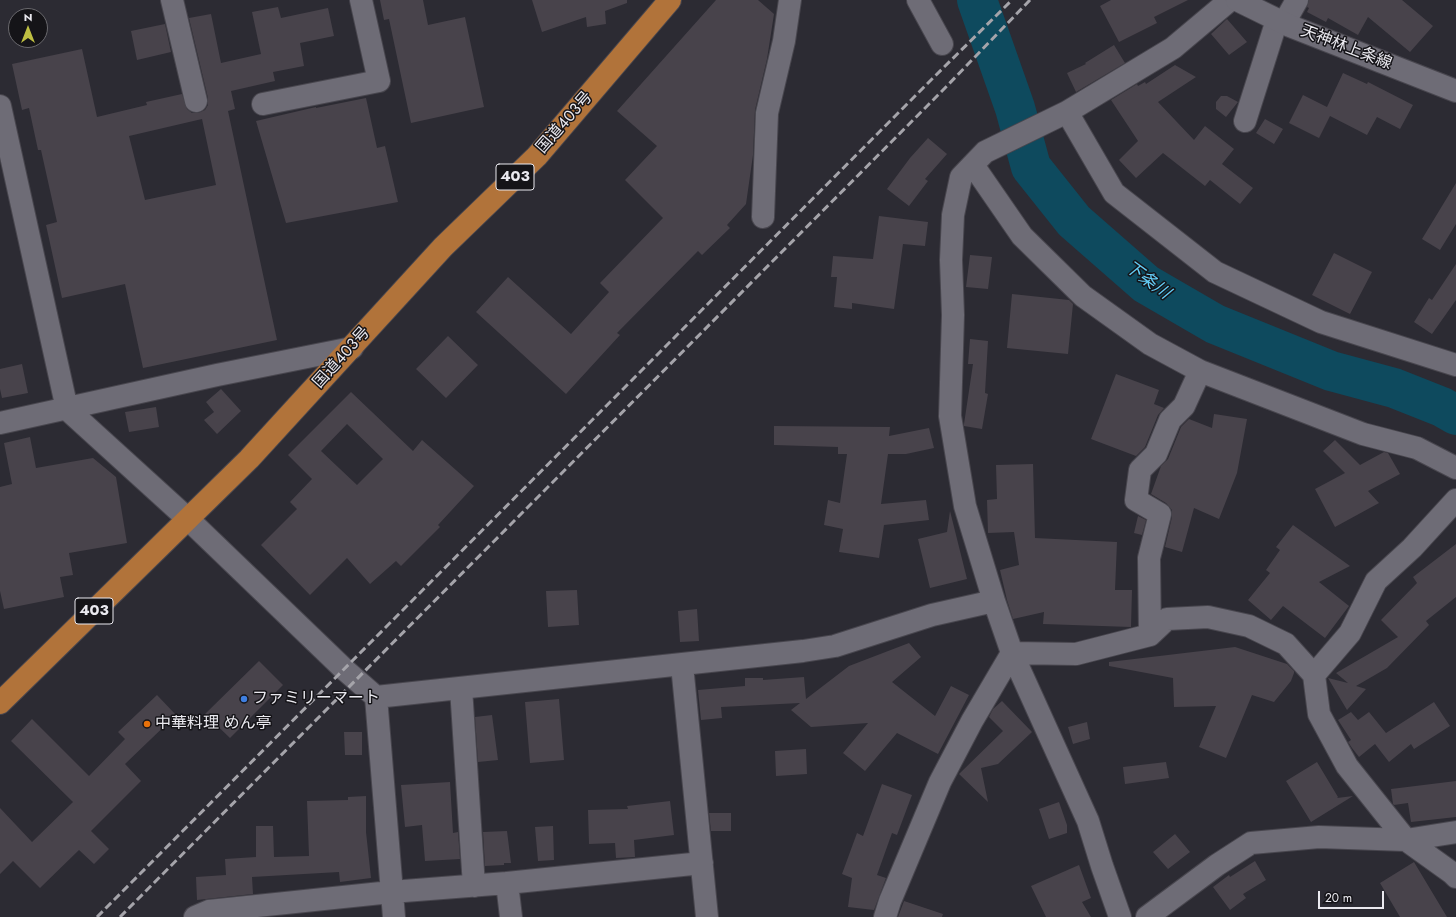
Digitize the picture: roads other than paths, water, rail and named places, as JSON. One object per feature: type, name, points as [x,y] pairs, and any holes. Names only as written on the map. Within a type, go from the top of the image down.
[{"type":"highway","name":"国道403号","points":[[0,703],[189,520],[249,459],[443,247],[537,156],[670,0]]},
{"type":"street","points":[[172,0],[196,101]]},
{"type":"street","points":[[263,104],[379,81],[361,0]]},
{"type":"street","points":[[763,217],[767,113],[784,41],[790,0]]},
{"type":"street","points":[[918,0],[942,44]]},
{"type":"street","points":[[1120,917],[1088,821],[1012,653],[994,601],[965,506],[950,416],[953,315],[951,260],[954,215],[961,177],[979,158],[1067,112],[1173,48],[1230,0]]},
{"type":"street","name":"天神林上条線","points":[[1237,0],[1280,22],[1456,91]]},
{"type":"street","points":[[1245,121],[1280,22],[1297,0]]},
{"type":"street","points":[[0,106],[67,409],[189,520],[339,664],[376,697],[394,917]]},
{"type":"street","points":[[1067,112],[1114,193],[1215,272],[1322,322],[1456,365]]},
{"type":"street","points":[[979,158],[1022,236],[1083,296],[1150,344],[1200,371],[1363,434],[1417,448],[1456,468]]},
{"type":"street","points":[[0,423],[352,348]]},
{"type":"street","points":[[1150,635],[1149,558],[1160,514],[1136,500],[1140,470],[1156,454],[1170,420],[1184,406],[1200,371]]},
{"type":"street","points":[[1314,675],[1350,632],[1376,581],[1412,548],[1456,500]]},
{"type":"street","points":[[376,697],[803,651],[834,646],[932,615],[994,601]]},
{"type":"street","points":[[1012,653],[1076,654],[1150,635],[1167,619],[1208,617],[1249,626],[1286,644],[1314,675],[1319,714],[1347,766],[1406,840],[1456,877]]},
{"type":"street","points":[[885,917],[890,901],[940,782],[972,721],[1012,653]]},
{"type":"street","points":[[682,665],[707,917]]},
{"type":"street","points":[[461,688],[474,886]]},
{"type":"street","points":[[1148,917],[1217,865],[1251,843],[1319,837],[1406,840],[1456,832]]},
{"type":"street","points":[[195,917],[209,911],[391,892],[507,883],[702,863]]},
{"type":"street","points":[[507,883],[511,917]]},
{"type":"waterway","name":"下条川","points":[[977,0],[1015,108],[1031,167],[1074,221],[1146,284],[1215,324],[1331,371],[1394,388],[1442,407],[1456,415]]},
{"type":"railway","points":[[97,917],[1012,0]]},
{"type":"railway","points":[[120,917],[943,90],[1030,0]]},
{"type":"place","name":"ファミリーマート","points":[[244,699]]},
{"type":"place","name":"中華料理 めん亭","points":[[147,724]]}]
